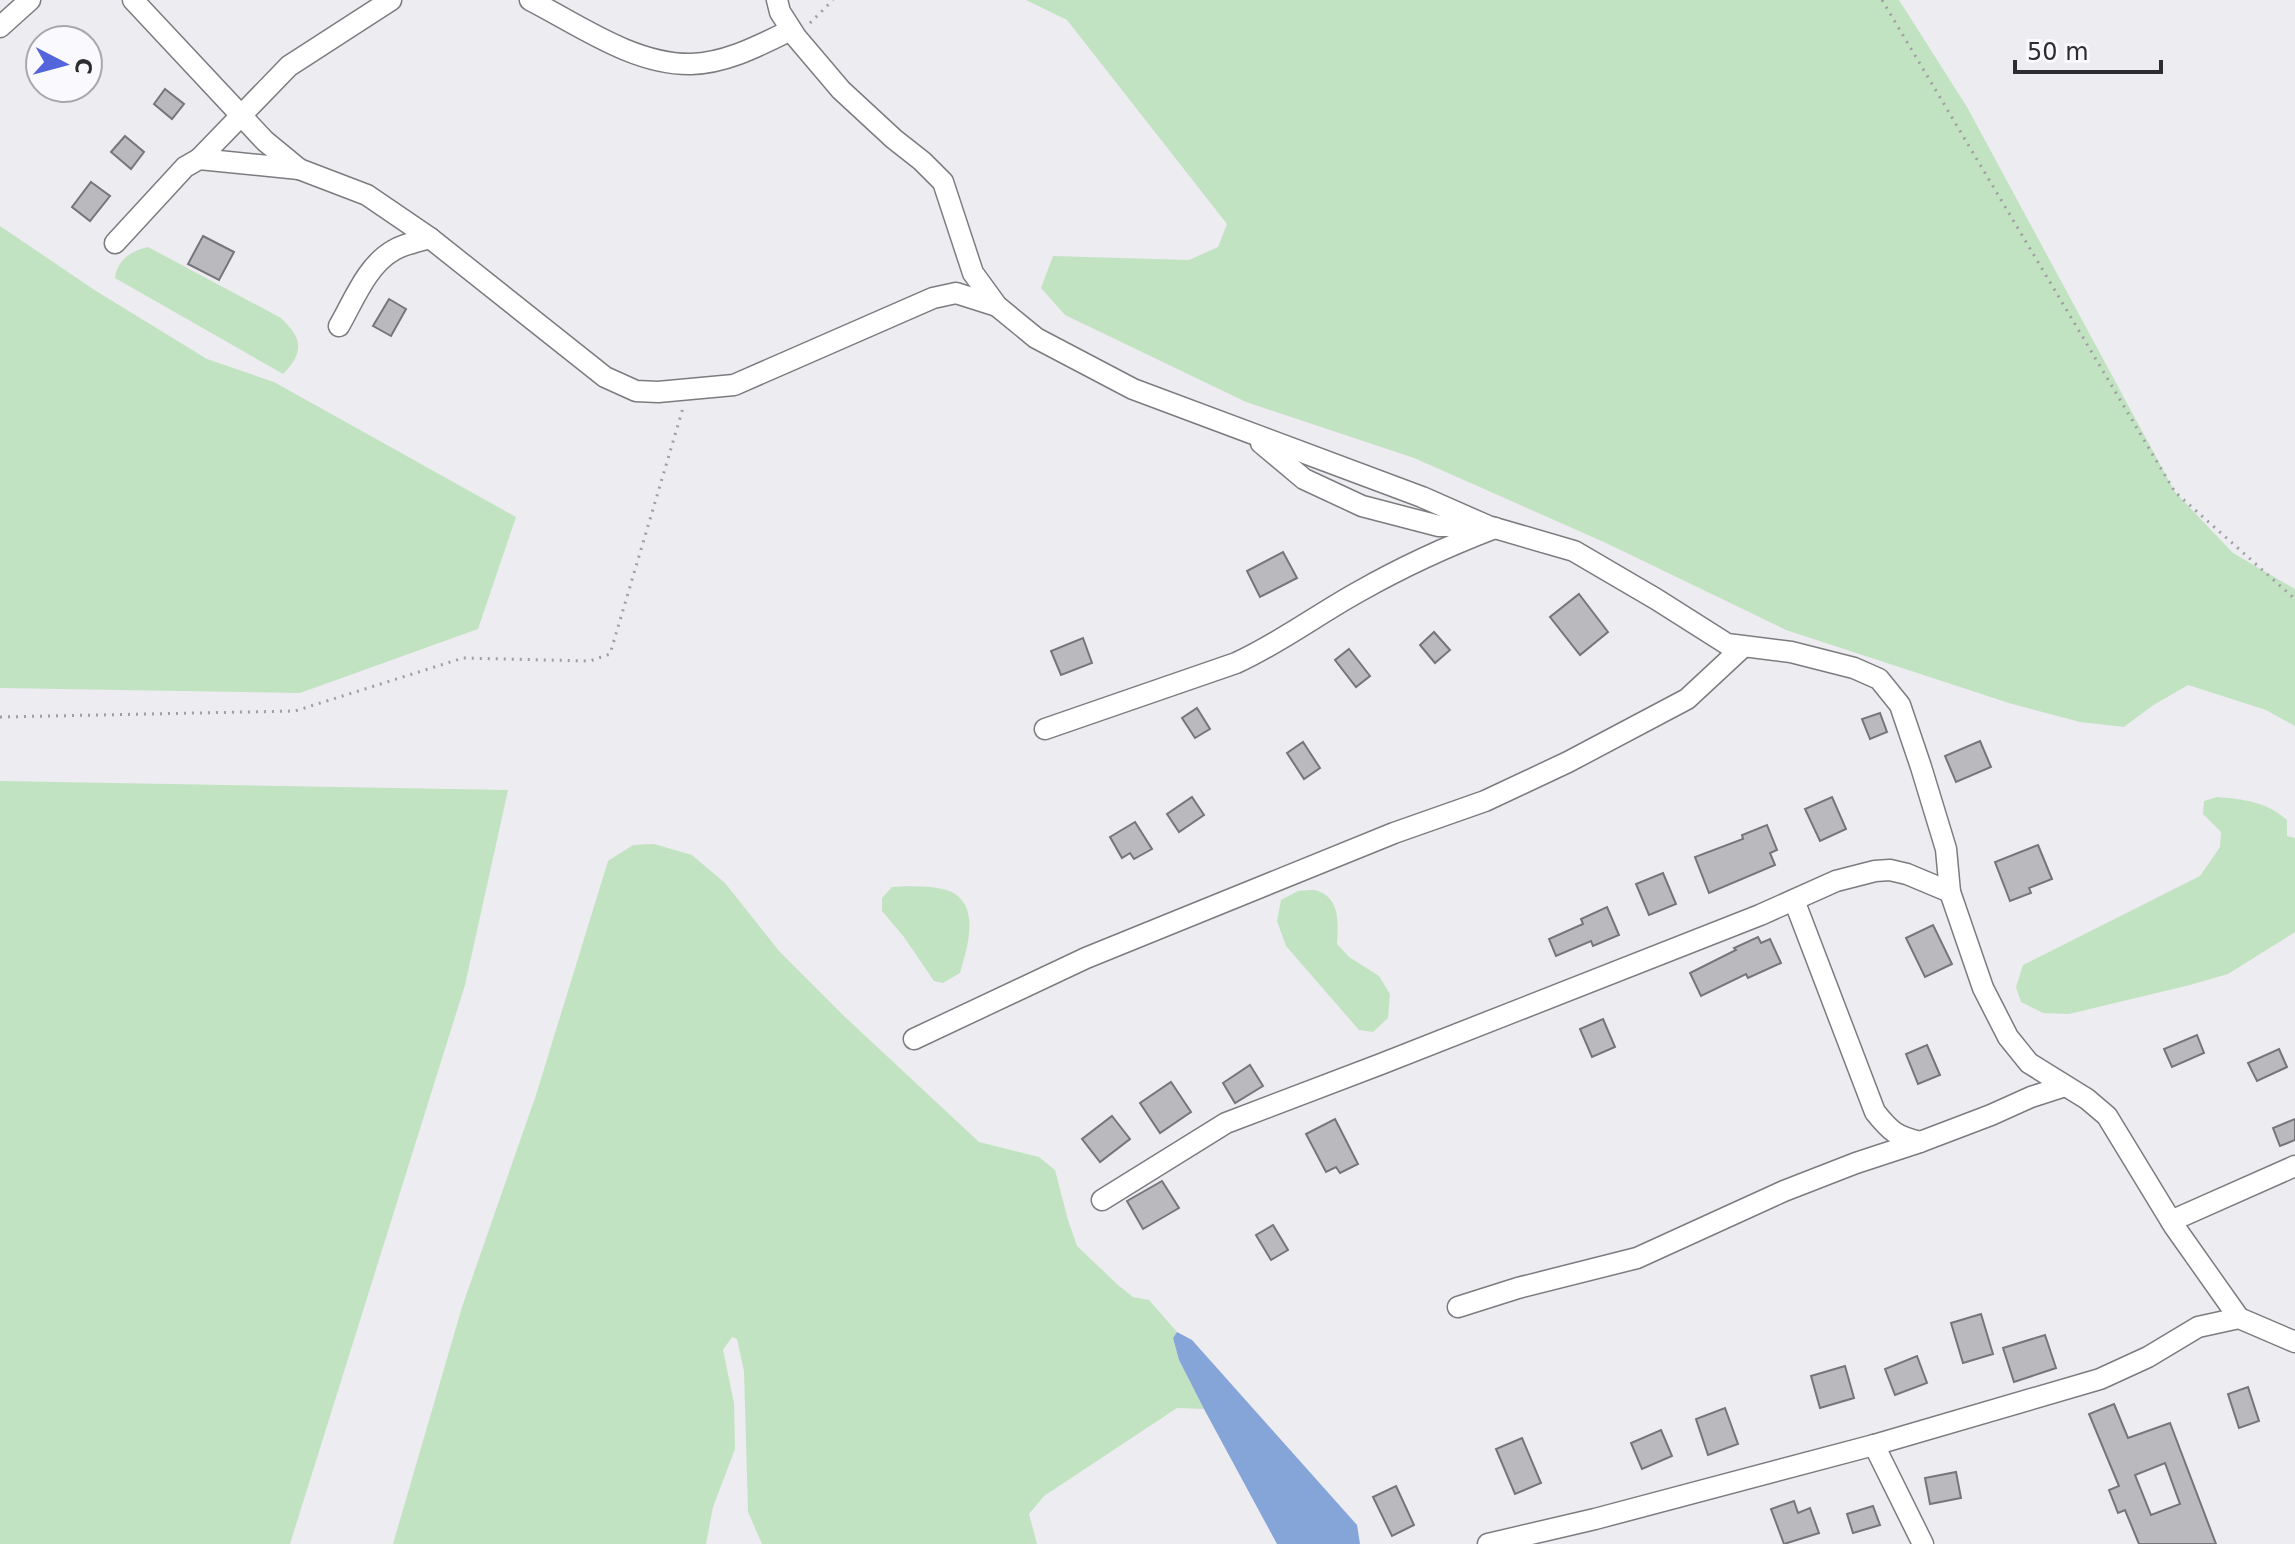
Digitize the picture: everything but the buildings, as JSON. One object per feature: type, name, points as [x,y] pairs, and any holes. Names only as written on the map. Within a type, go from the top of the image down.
[{"type":"street","points":[[0,27],[30,0]]},
{"type":"street","points":[[133,0],[265,141],[299,169]]},
{"type":"street","points":[[115,243],[185,167],[199,159],[289,66],[391,0]]},
{"type":"street","points":[[530,0],[618,46],[662,61],[693,64],[724,58],[794,34]]},
{"type":"street","points":[[777,0],[780,12],[794,34],[841,90],[943,182],[973,273],[997,306],[1036,338],[1133,389],[1422,497],[1491,527],[1574,551],[1727,644],[1791,652],[1854,668],[1879,679],[1900,705],[1946,849],[1950,892],[1983,988],[2008,1037],[2029,1063],[2087,1099],[2107,1116],[2171,1221],[2239,1318],[2295,1342]]},
{"type":"street","points":[[199,159],[299,169],[367,195],[430,238],[605,377],[636,391],[734,385],[933,298],[956,293],[997,306]]},
{"type":"street","points":[[339,326],[379,260],[396,248],[430,238]]},
{"type":"street","points":[[1249,432],[1304,479],[1362,506],[1439,526],[1491,527]]},
{"type":"street","points":[[1045,729],[1236,663],[1262,651],[1358,592],[1432,553],[1491,527]]},
{"type":"street","points":[[914,1039],[1086,958],[1394,833],[1485,801],[1568,762],[1687,699],[1743,647]]},
{"type":"street","points":[[1102,1200],[1226,1123],[1760,915],[1836,881],[1890,870],[1950,892]]},
{"type":"street","points":[[1794,900],[1875,1112],[1900,1137],[1920,1142]]},
{"type":"street","points":[[1458,1307],[1518,1288],[1637,1258],[1784,1191],[2065,1086]]},
{"type":"street","points":[[2171,1221],[2295,1166]]},
{"type":"street","points":[[1488,1544],[1874,1445],[2100,1379],[2148,1357],[2198,1327],[2239,1318]]},
{"type":"street","points":[[1874,1445],[1923,1544]]},
{"type":"path","points":[[794,34],[833,0]]},
{"type":"path","points":[[1882,0],[2175,492],[2295,599]]},
{"type":"path","points":[[0,717],[295,711],[463,658],[590,661],[610,654],[689,389]]},
{"type":"green space","points":[[1026,0],[1899,0],[1967,107],[2175,492],[2233,553],[2295,589],[2295,726],[2266,710],[2188,685],[2124,727],[2080,722],[2012,704],[1786,630],[1606,543],[1414,458],[1246,402],[1065,315],[1041,288],[1053,256],[1189,260],[1218,247],[1227,224],[1067,20]]},
{"type":"green space","points":[[0,226],[96,291],[207,359],[274,382],[516,517],[478,629],[300,693],[0,688]]},
{"type":"green space","points":[[148,247],[281,318],[293,332],[298,345],[295,359],[283,374],[115,278],[126,257]]},
{"type":"green space","points":[[0,781],[508,790],[465,985],[290,1544],[0,1544]]},
{"type":"green space","points":[[2217,797],[2263,805],[2287,820],[2287,836],[2295,838],[2295,932],[2228,974],[2190,985],[2069,1014],[2043,1013],[2021,1002],[2016,987],[2023,965],[2200,876],[2220,847],[2221,832],[2203,814],[2204,801]]},
{"type":"green space","points":[[654,844],[692,855],[725,883],[779,951],[979,1142],[1039,1157],[1055,1170],[1077,1246],[1133,1297],[1149,1300],[1177,1332],[1173,1338],[1179,1360],[1204,1409],[1177,1408],[1044,1496],[1029,1514],[1037,1544],[762,1544],[748,1512],[744,1371],[737,1339],[732,1337],[723,1350],[734,1403],[735,1449],[713,1507],[706,1544],[393,1544],[462,1307],[536,1095],[608,861],[633,845]]},
{"type":"green space","points":[[892,887],[950,891],[965,906],[969,935],[960,973],[943,983],[934,981],[882,911],[882,898]]},
{"type":"green space","points":[[1316,890],[1331,900],[1336,913],[1337,944],[1349,957],[1379,976],[1390,994],[1388,1018],[1373,1032],[1359,1030],[1286,946],[1277,921],[1281,900],[1298,891]]},
{"type":"water","points":[[1177,1332],[1192,1340],[1357,1525],[1360,1544],[1277,1544],[1179,1360],[1173,1338]]}]
